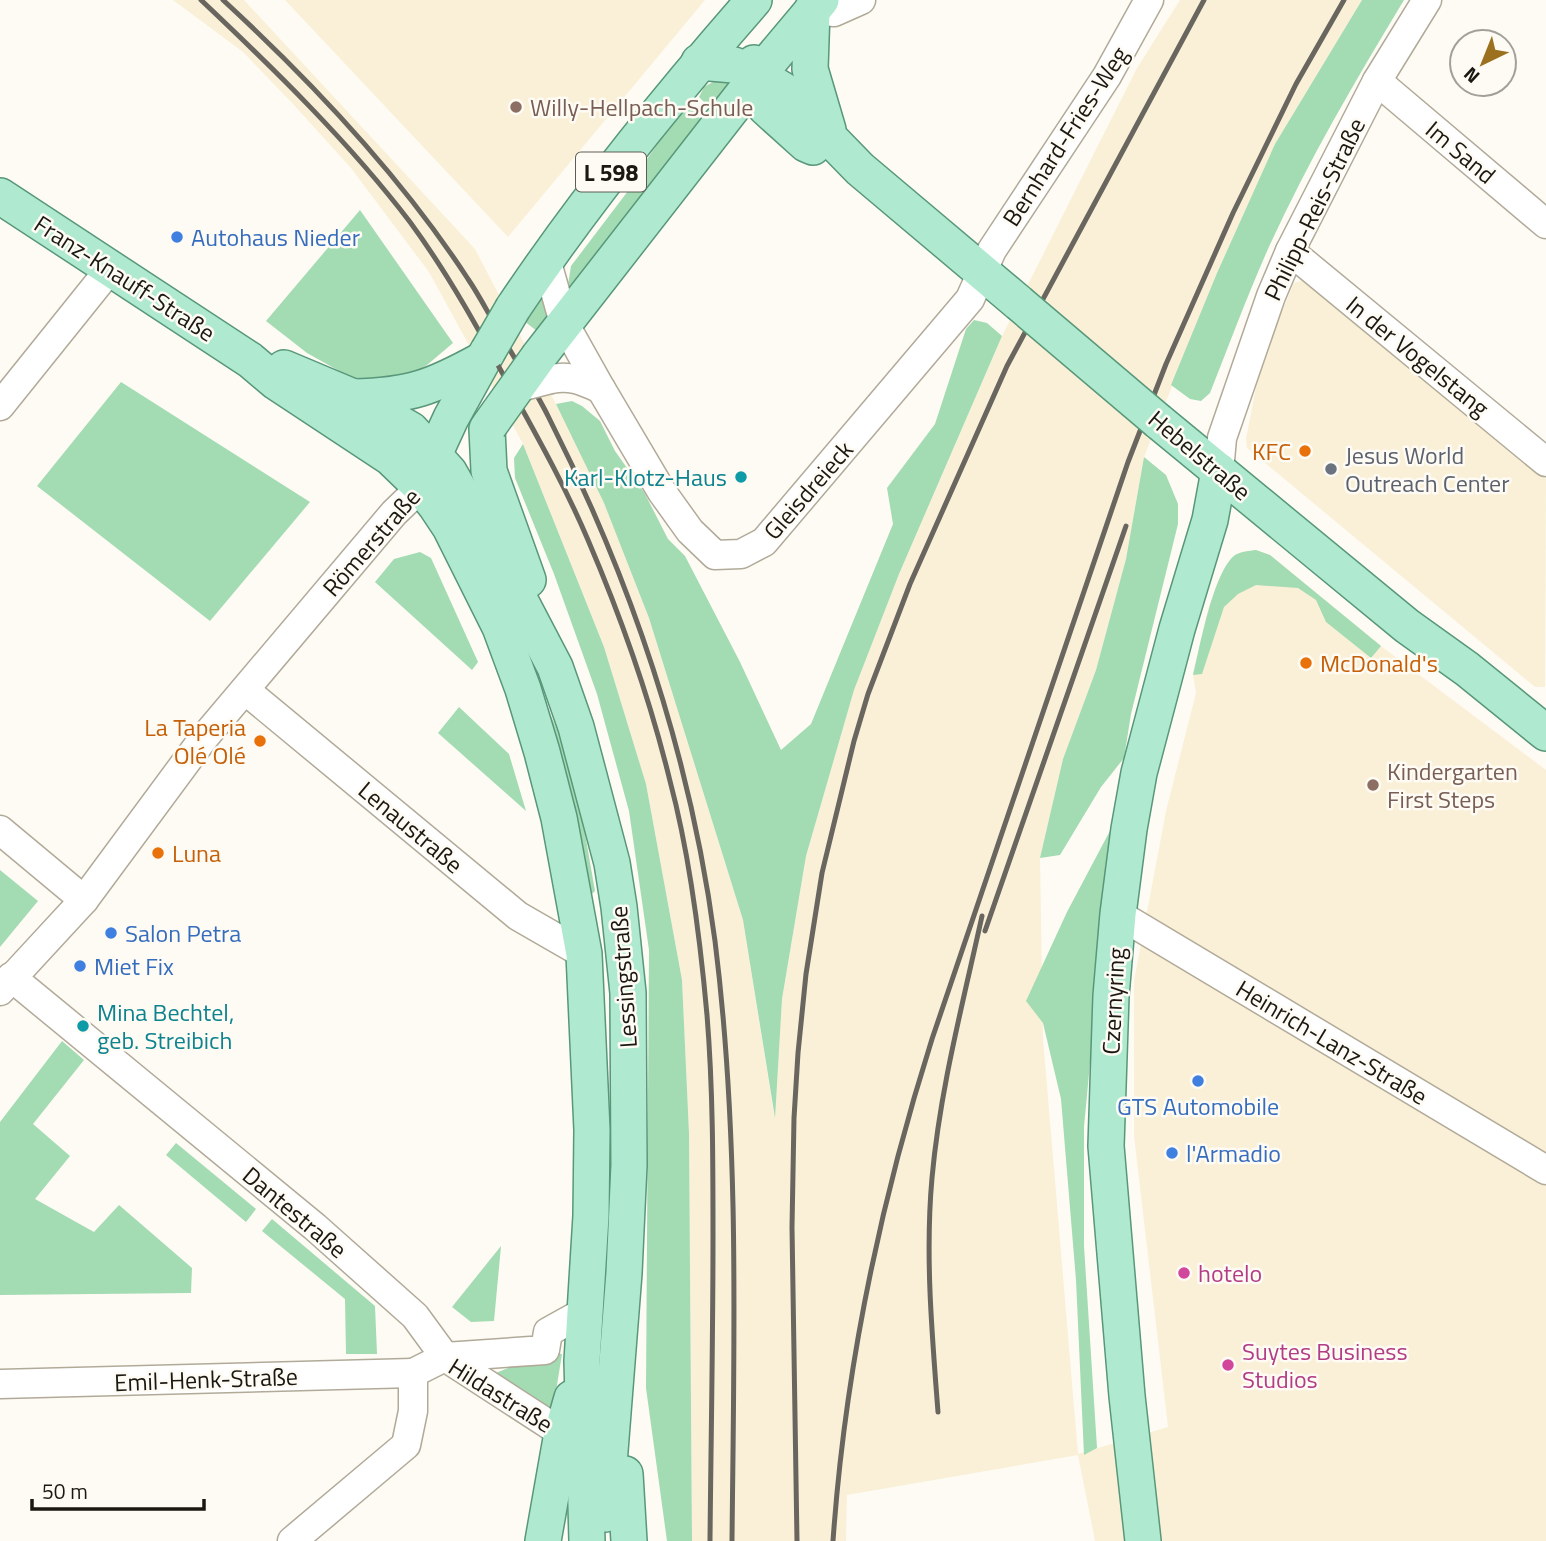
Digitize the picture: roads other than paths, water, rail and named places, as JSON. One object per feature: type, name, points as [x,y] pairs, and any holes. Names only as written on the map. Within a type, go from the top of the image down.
[{"type":"main road","points":[[699,62],[752,3]]},
{"type":"main road","name":"Hebelstraße","points":[[752,3],[749,47],[765,107],[806,144],[860,169]]},
{"type":"main road","points":[[434,471],[467,455],[516,388],[545,367],[564,323],[816,5]]},
{"type":"main road","points":[[816,5],[810,69],[831,138]]},
{"type":"main road","name":"Hebelstraße","points":[[699,62],[734,65],[783,90],[860,169],[1158,421],[1407,626],[1544,728]]},
{"type":"main road","name":"L 598","points":[[457,386],[482,360],[546,259],[604,181],[699,62]]},
{"type":"main road","name":"Franz-Knauff-Straße","points":[[0,196],[250,360],[276,382],[382,452],[434,471]]},
{"type":"main road","name":"Franz-Knauff-Straße","points":[[250,360],[272,362],[353,397],[411,430],[434,471]]},
{"type":"main road","points":[[353,397],[390,397],[457,386]]},
{"type":"main road","name":"Römerstraße","points":[[434,471],[457,386]]},
{"type":"main road","points":[[488,428],[489,471],[519,550],[555,667]]},
{"type":"main road","name":"Lessingstraße","points":[[434,471],[494,550],[555,667],[576,727],[612,863],[626,971],[629,1165],[624,1273],[606,1507],[598,1541]]},
{"type":"main road","name":"Lessingstraße","points":[[434,471],[450,527],[500,627],[523,689],[559,818],[584,954],[592,1130],[591,1216],[582,1361],[587,1541]]},
{"type":"main road","name":"Czernyring","points":[[1143,1541],[1127,1396],[1106,1146],[1111,996],[1118,914],[1139,773],[1174,640],[1210,520],[1219,471]]},
{"type":"main road","points":[[584,954],[626,971]]},
{"type":"main road","points":[[543,1541],[562,1433],[582,1361]]},
{"type":"main road","points":[[613,1416],[627,1484],[629,1541]]},
{"type":"street","points":[[816,5],[834,12],[861,0]]},
{"type":"street","name":"Bernhard-Fries-Weg","points":[[981,271],[992,250],[1107,76],[1149,0]]},
{"type":"street","name":"Philipp-Reis-Straße","points":[[1219,471],[1222,438],[1271,296],[1290,251],[1377,81],[1427,0]]},
{"type":"street","name":"Im Sand","points":[[1377,81],[1546,223]]},
{"type":"street","name":"In der Vogelstang","points":[[1290,251],[1546,462]]},
{"type":"street","name":"Gleisdreieck","points":[[546,259],[564,323],[601,389],[662,492],[690,531],[715,555],[741,554],[765,542],[970,299],[981,271]]},
{"type":"street","points":[[0,406],[110,269]]},
{"type":"street","points":[[545,367],[601,389]]},
{"type":"street","name":"Römerstraße","points":[[3,986],[84,900],[204,739],[394,513],[434,471]]},
{"type":"street","name":"Lenaustraße","points":[[245,690],[518,916],[584,954]]},
{"type":"street","points":[[0,830],[84,900]]},
{"type":"street","name":"Heinrich-Lanz-Straße","points":[[1118,914],[1546,1170]]},
{"type":"street","name":"Dantestraße","points":[[3,986],[315,1227],[415,1315],[445,1357]]},
{"type":"street","points":[[445,1357],[545,1350],[548,1332],[584,1312]]},
{"type":"street","name":"Hildastraße","points":[[292,1541],[406,1445],[412,1411],[413,1373],[445,1357],[562,1433]]},
{"type":"street","name":"Emil-Henk-Straße","points":[[0,1384],[413,1373]]},
{"type":"railway","points":[[201,0],[283,79],[362,163],[410,222],[438,262],[488,346],[570,501],[612,599],[644,689],[677,809],[689,867],[707,1015],[713,1181],[710,1541]]},
{"type":"railway","points":[[223,0],[290,64],[385,167],[473,286],[549,418],[579,480],[607,543],[654,672],[691,805],[715,941],[723,1016],[734,1241],[732,1541]]},
{"type":"railway","points":[[797,1541],[792,1227],[798,1053],[806,974],[822,873],[854,741],[868,694],[910,584],[1007,366],[1204,0]]},
{"type":"railway","points":[[833,1541],[846,1413],[867,1287],[896,1163],[932,1039],[1128,462],[1166,364],[1233,213],[1296,84],[1344,0]]},
{"type":"railway","points":[[985,931],[1126,526]]},
{"type":"railway","points":[[938,1412],[929,1265],[932,1178],[946,1079],[982,916]]},
{"type":"place","name":"Willy-Hellpach-Schule","points":[[516,107]]},
{"type":"place","name":"Autohaus Nieder","points":[[177,237]]},
{"type":"place","name":"KFC","points":[[1305,451]]},
{"type":"place","name":"Jesus World Outreach Center","points":[[1331,469]]},
{"type":"place","name":"Karl-Klotz-Haus","points":[[741,477]]},
{"type":"place","name":"McDonald's","points":[[1306,663]]},
{"type":"place","name":"La Taperia Olé Olé","points":[[260,741]]},
{"type":"place","name":"Kindergarten First Steps","points":[[1373,785]]},
{"type":"place","name":"Luna","points":[[158,853]]},
{"type":"place","name":"Salon Petra","points":[[111,933]]},
{"type":"place","name":"Miet Fix","points":[[80,966]]},
{"type":"place","name":"Mina Bechtel, geb. Streibich","points":[[83,1026]]},
{"type":"place","name":"GTS Automobile","points":[[1198,1081]]},
{"type":"place","name":"l'Armadio","points":[[1172,1153]]},
{"type":"place","name":"hotelo","points":[[1184,1273]]},
{"type":"place","name":"Suytes Business Studios","points":[[1228,1365]]}]
